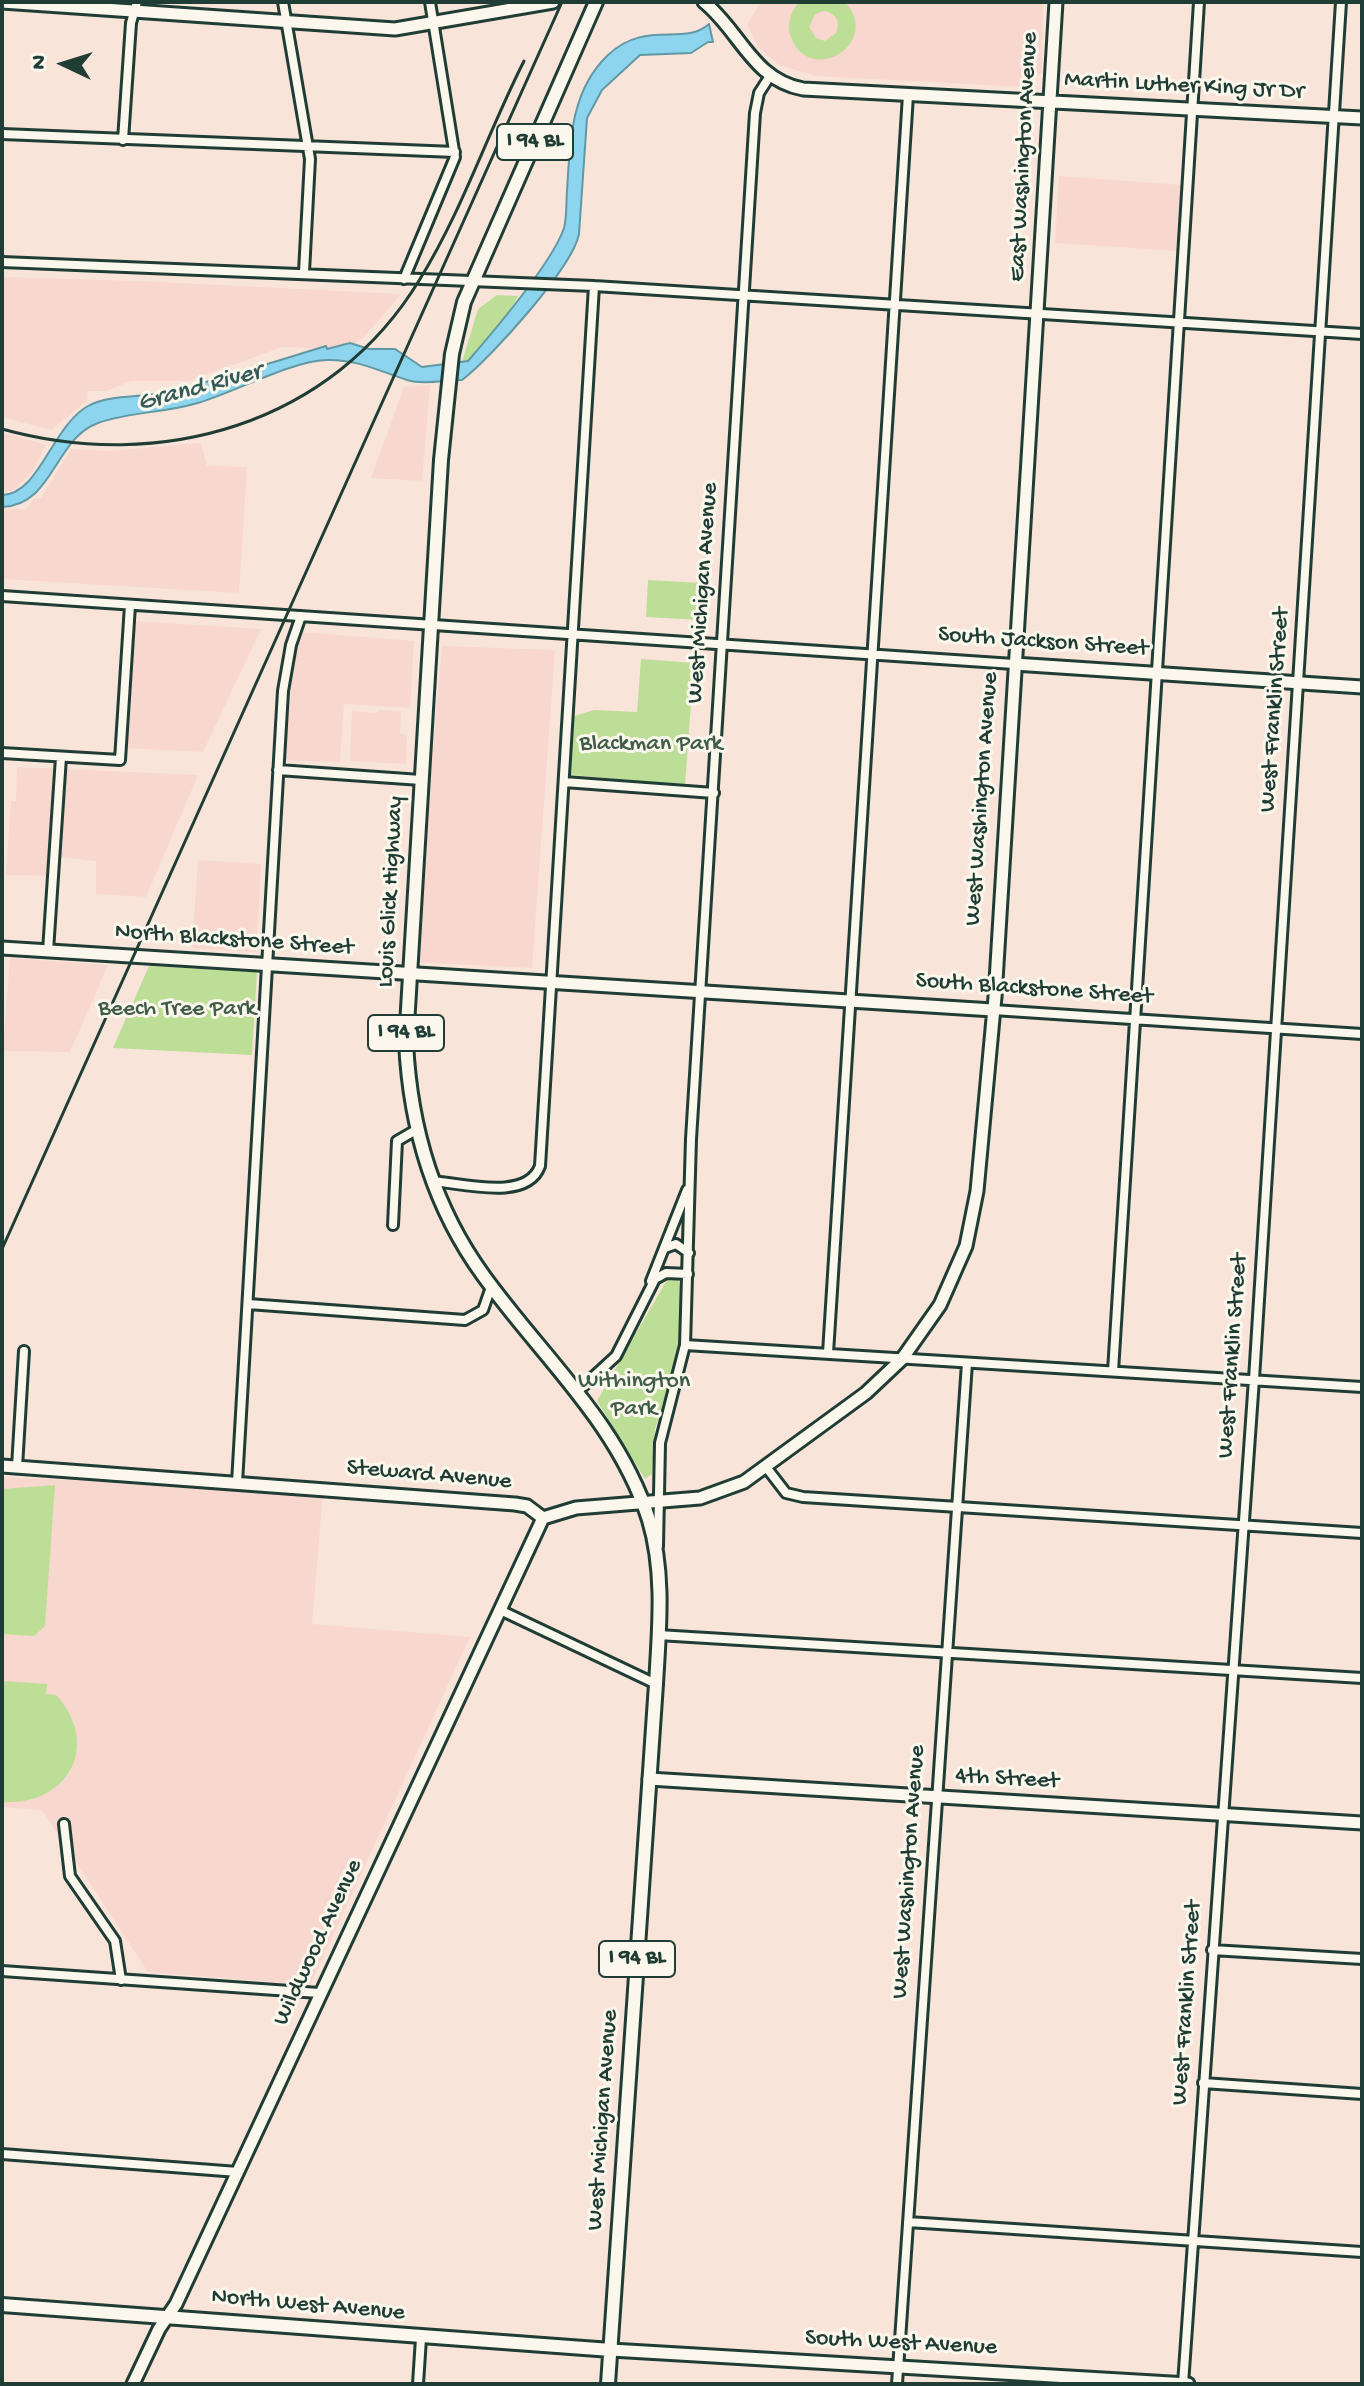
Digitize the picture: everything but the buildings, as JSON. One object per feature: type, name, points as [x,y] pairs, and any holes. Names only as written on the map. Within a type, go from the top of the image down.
[{"type":"main road","points":[[2,2],[136,7],[395,29],[553,2]]},
{"type":"main road","name":"I 94 BL","points":[[474,282],[596,2]]},
{"type":"main road","name":"Martin Luther King Jr Dr","points":[[704,2],[770,76],[803,89],[1362,118]]},
{"type":"main road","name":"East Washington Avenue","points":[[1038,315],[1056,2]]},
{"type":"main road","name":"Louis Glick Highway","points":[[474,282],[464,302],[448,385],[431,626],[409,974],[407,1053],[416,1130],[432,1181],[463,1245],[491,1287],[579,1390],[620,1455],[643,1503],[657,1562],[659,1620]]},
{"type":"main road","name":"West Washington Avenue","points":[[902,1359],[934,1316],[952,1282],[974,1213],[993,1010],[1038,315]]},
{"type":"main road","name":"South Jackson Street","points":[[1014,664],[1362,687]]},
{"type":"main road","name":"North Blackstone Street","points":[[2,948],[703,992]]},
{"type":"main road","name":"South Blackstone Street","points":[[703,992],[993,1010]]},
{"type":"main road","points":[[543,1518],[567,1509],[661,1502],[723,1492],[766,1467],[866,1393],[902,1359]]},
{"type":"main road","name":"Steward Avenue","points":[[2,1466],[515,1504],[527,1506],[543,1518]]},
{"type":"main road","name":"Wildwood Avenue","points":[[133,2384],[238,2172],[543,1518]]},
{"type":"main road","name":"West Michigan Avenue","points":[[608,2384],[659,1620]]},
{"type":"main road","name":"4th Street","points":[[649,1779],[1362,1823]]},
{"type":"main road","name":"North West Avenue","points":[[2,2305],[611,2350]]},
{"type":"main road","name":"South West Avenue","points":[[611,2350],[1184,2384]]},
{"type":"street","points":[[283,2],[308,147],[304,272]]},
{"type":"street","points":[[404,279],[452,170],[455,152],[430,2]]},
{"type":"street","points":[[1113,1371],[1199,2]]},
{"type":"street","name":"West Franklin Street","points":[[1184,2384],[1221,1815],[1254,1379],[1341,2]]},
{"type":"street","points":[[123,140],[136,7]]},
{"type":"street","name":"West Michigan Avenue","points":[[657,1562],[661,1502],[660,1443],[685,1345],[690,1181],[755,105],[770,76]]},
{"type":"street","points":[[828,1353],[908,95]]},
{"type":"street","points":[[2,134],[455,152]]},
{"type":"street","points":[[2,262],[560,284],[1362,334]]},
{"type":"street","points":[[432,1181],[516,1187],[537,1174],[594,286]]},
{"type":"street","name":"South Jackson Street","points":[[2,596],[1014,664]]},
{"type":"street","points":[[2,753],[120,760],[130,605]]},
{"type":"street","points":[[237,1483],[283,691],[301,616]]},
{"type":"street","points":[[48,951],[61,757]]},
{"type":"street","points":[[278,770],[421,780]]},
{"type":"street","points":[[564,782],[714,793]]},
{"type":"street","name":"South Blackstone Street","points":[[993,1010],[1362,1034]]},
{"type":"street","points":[[393,1225],[397,1141],[416,1130]]},
{"type":"street","name":"West Michigan Avenue","points":[[579,1390],[616,1356],[650,1286],[690,1181]]},
{"type":"street","points":[[662,1251],[667,1245],[676,1244],[689,1253]]},
{"type":"street","points":[[650,1286],[663,1274],[688,1274]]},
{"type":"street","points":[[248,1304],[465,1320],[481,1312],[491,1287]]},
{"type":"street","points":[[685,1345],[1362,1387]]},
{"type":"street","points":[[17,1467],[24,1351]]},
{"type":"street","name":"West Washington Avenue","points":[[897,2384],[967,1363]]},
{"type":"street","points":[[766,1467],[783,1490],[796,1497],[1362,1533]]},
{"type":"street","points":[[500,1610],[656,1684]]},
{"type":"street","points":[[658,1635],[1362,1678]]},
{"type":"street","points":[[64,1824],[70,1876],[115,1941],[121,1980]]},
{"type":"street","points":[[1212,1950],[1362,1959]]},
{"type":"street","points":[[2,1971],[319,1993]]},
{"type":"street","points":[[1203,2083],[1362,2094]]},
{"type":"street","points":[[2,2154],[238,2172]]},
{"type":"street","points":[[908,2222],[1362,2252]]},
{"type":"street","points":[[418,2384],[421,2338]]},
{"type":"shaded area","points":[[761,2],[1043,2],[1042,73],[1023,87],[816,76],[779,65],[758,47],[747,25]]},
{"type":"shaded area","points":[[1059,176],[1182,185],[1178,251],[1055,243]]},
{"type":"shaded area","points":[[2,277],[401,294],[365,336],[346,350],[282,347],[189,381],[131,381],[107,391],[88,391],[87,401],[51,430],[2,417]]},
{"type":"shaded area","points":[[430,385],[422,481],[371,478],[404,387]]},
{"type":"shaded area","points":[[2,432],[46,445],[33,471],[13,491],[2,491]]},
{"type":"shaded area","points":[[201,443],[207,466],[247,467],[239,593],[2,579],[2,508],[26,510],[33,499],[41,498],[71,449],[109,451]]},
{"type":"shaded area","points":[[135,621],[261,629],[203,752],[125,748]]},
{"type":"shaded area","points":[[289,631],[414,641],[410,708],[344,704],[340,762],[277,760],[284,640]]},
{"type":"shaded area","points":[[442,646],[555,650],[532,968],[415,962]]},
{"type":"shaded area","points":[[378,710],[401,711],[400,734],[407,735],[406,764],[350,761],[352,711],[377,713]]},
{"type":"shaded area","points":[[17,767],[198,775],[146,897],[96,894],[96,861],[58,857],[55,876],[6,875],[11,801],[16,801]]},
{"type":"shaded area","points":[[198,860],[261,864],[256,952],[192,948]]},
{"type":"shaded area","points":[[10,958],[108,965],[70,1052],[3,1051]]},
{"type":"shaded area","points":[[2,1477],[323,1492],[312,1624],[470,1637],[310,1985],[148,1972],[42,1810],[2,1807]]},
{"type":"green space","points":[[799,2],[845,2],[854,18],[855,32],[849,45],[839,54],[826,59],[812,59],[800,52],[789,27]],"holes":[[[828,12],[838,25],[836,33],[825,41],[816,38],[809,27],[815,14]]]},
{"type":"green space","points":[[497,295],[518,296],[507,316],[468,361],[462,362],[478,309]]},
{"type":"green space","points":[[648,580],[703,583],[701,620],[646,617]]},
{"type":"green space","name":"Blackman Park","points":[[641,659],[694,663],[685,785],[571,775],[574,716],[594,710],[637,712]]},
{"type":"green space","name":"Beech Tree Park","points":[[149,966],[257,972],[252,1055],[113,1048]]},
{"type":"green space","name":"Withington Park","points":[[668,1278],[678,1280],[681,1288],[677,1359],[655,1429],[652,1474],[645,1479],[597,1401]]},
{"type":"green space","points":[[55,1485],[45,1626],[34,1636],[2,1634],[2,1489]]},
{"type":"green space","points":[[2,1681],[47,1684],[46,1694],[56,1695],[70,1714],[76,1733],[77,1752],[71,1769],[60,1783],[45,1794],[25,1801],[2,1802]]},
{"type":"water","name":"Grand River","points":[[709,24],[713,42],[691,53],[640,55],[602,90],[587,118],[579,234],[573,249],[529,312],[462,380],[413,381],[337,360],[296,366],[208,400],[98,423],[83,431],[72,443],[33,495],[19,503],[2,507],[2,495],[15,492],[26,484],[75,416],[97,402],[166,392],[326,346],[327,349],[350,343],[369,349],[395,349],[422,367],[468,361],[535,278],[564,228],[574,118],[595,69],[622,44],[636,38],[688,33]]},
{"type":"railway","points":[[2,1249],[562,2]]},
{"type":"railway","points":[[2,429],[62,441],[122,445],[180,439],[237,425],[291,402],[340,370],[383,329],[420,279],[462,199],[524,61]]}]
